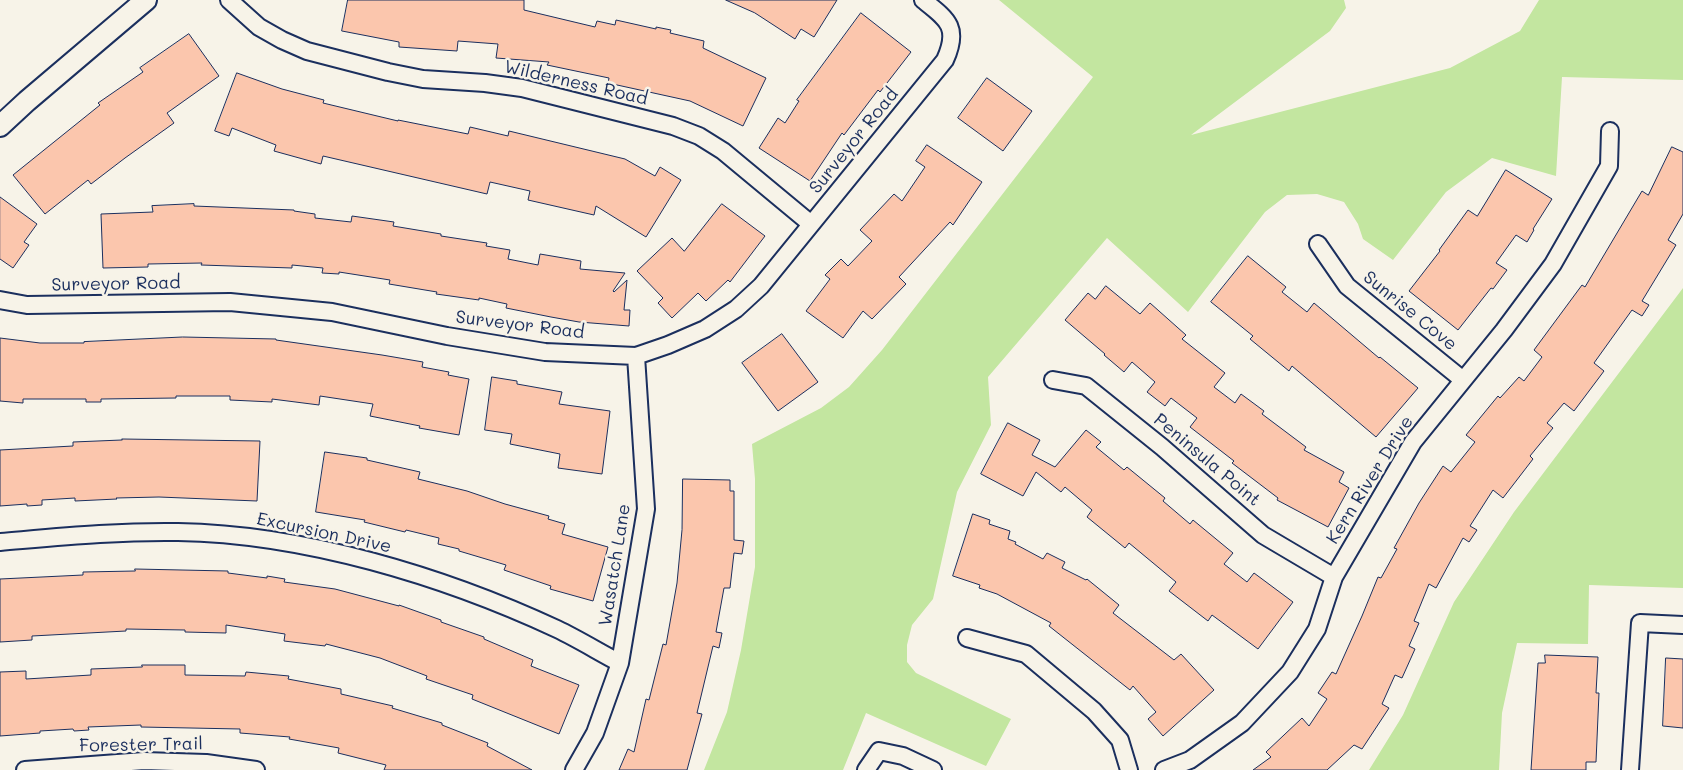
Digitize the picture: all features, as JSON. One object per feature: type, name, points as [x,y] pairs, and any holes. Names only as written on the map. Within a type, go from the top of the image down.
[{"type":"street","points":[[0,126],[146,0]]},
{"type":"street","name":"Wilderness Road","points":[[229,0],[259,27],[307,51],[423,79],[486,83],[522,88],[673,126],[699,136],[723,150],[811,224]]},
{"type":"street","name":"Surveyor Road","points":[[0,300],[27,306],[230,302],[332,312],[447,336],[545,352],[636,356],[705,329],[736,309],[761,286],[945,60],[950,48],[952,35],[945,18],[922,0]]},
{"type":"street","name":"Kern River Drive","points":[[1164,770],[1190,760],[1242,723],[1290,672],[1317,629],[1334,577],[1412,442],[1504,330],[1554,264],[1609,166],[1610,131]]},
{"type":"street","name":"Sunrise Cove","points":[[1318,244],[1347,286],[1463,380]]},
{"type":"street","name":"Wasatch Lane","points":[[574,770],[595,733],[620,663],[646,509],[636,356]]},
{"type":"street","name":"Peninsula Point","points":[[1053,380],[1086,386],[1162,447],[1263,535],[1334,577]]},
{"type":"street","name":"Excursion Drive","points":[[0,542],[123,532],[179,532],[237,536],[319,549],[401,569],[504,606],[558,630],[620,663]]},
{"type":"street","points":[[1630,770],[1640,623],[1683,625]]},
{"type":"street","points":[[967,638],[1026,654],[1094,711],[1120,740],[1129,770]]},
{"type":"street","points":[[866,770],[879,751],[903,756],[933,770]]},
{"type":"street","name":"Forester Trail","points":[[25,770],[144,761],[206,763],[256,770]]},
{"type":"green space","points":[[999,0],[1344,0],[1346,8],[1330,31],[1191,135],[1450,68],[1520,31],[1539,0],[1683,0],[1683,80],[1562,77],[1556,176],[1492,158],[1446,192],[1393,260],[1363,239],[1358,224],[1344,202],[1317,194],[1287,195],[1265,212],[1188,312],[1107,238],[988,377],[991,425],[957,492],[933,599],[912,625],[907,645],[907,662],[916,673],[1011,719],[986,766],[866,713],[843,770],[704,770],[727,712],[741,650],[755,567],[755,479],[752,444],[821,408],[849,387],[882,350],[1093,77]]},
{"type":"green space","points":[[1683,288],[1683,588],[1589,585],[1588,644],[1517,643],[1502,713],[1499,770],[1369,770],[1403,715],[1454,602],[1514,512]]},
{"type":"building","points":[[348,0],[524,0],[524,10],[595,27],[597,21],[615,25],[616,20],[656,29],[656,27],[671,30],[670,33],[704,41],[703,48],[766,78],[743,126],[690,101],[608,83],[609,78],[547,65],[549,62],[496,58],[498,44],[458,41],[457,51],[399,47],[399,42],[342,31]]},
{"type":"building","points":[[726,0],[837,0],[814,37],[801,29],[795,39],[755,13]]},
{"type":"building","points":[[861,13],[911,52],[880,92],[878,90],[844,135],[842,133],[810,181],[759,148],[778,118],[785,123],[799,101],[797,100]]},
{"type":"building","points":[[189,34],[219,76],[167,113],[174,123],[91,184],[88,180],[45,214],[13,175],[100,105],[98,103],[143,72],[140,68]]},
{"type":"building","points":[[237,73],[282,89],[324,100],[323,103],[398,121],[468,134],[470,127],[508,136],[509,131],[625,159],[655,176],[660,167],[681,180],[646,237],[596,206],[594,215],[528,200],[530,191],[490,182],[487,194],[323,156],[321,164],[274,151],[276,145],[232,128],[229,136],[215,131]]},
{"type":"building","points":[[987,78],[1032,111],[1003,151],[958,118]]},
{"type":"building","points":[[927,145],[982,182],[953,225],[950,222],[899,277],[906,284],[872,319],[863,311],[843,338],[806,311],[830,279],[825,275],[841,259],[848,266],[872,241],[860,230],[894,194],[902,201],[925,167],[916,161]]},
{"type":"building","points":[[1672,147],[1683,152],[1683,214],[1668,240],[1676,245],[1642,301],[1649,305],[1642,316],[1632,310],[1594,363],[1604,371],[1574,411],[1564,403],[1547,423],[1553,428],[1530,456],[1533,459],[1503,498],[1493,490],[1470,526],[1477,530],[1469,542],[1463,538],[1436,588],[1429,584],[1414,621],[1419,623],[1409,646],[1415,649],[1402,678],[1395,675],[1382,704],[1389,708],[1362,749],[1354,745],[1327,770],[1253,770],[1271,757],[1266,752],[1302,718],[1309,726],[1327,699],[1318,693],[1332,672],[1336,674],[1378,577],[1381,578],[1397,549],[1394,548],[1419,503],[1443,466],[1451,472],[1475,442],[1466,435],[1498,396],[1500,398],[1519,377],[1524,381],[1542,357],[1534,350],[1582,285],[1585,287],[1642,191],[1648,195]]},
{"type":"building","points":[[1506,170],[1552,199],[1527,242],[1516,235],[1496,263],[1507,270],[1458,330],[1409,291],[1440,251],[1468,210],[1477,216]]},
{"type":"building","points":[[0,197],[37,224],[24,242],[29,245],[13,268],[0,259]]},
{"type":"building","points":[[194,204],[194,206],[294,210],[315,214],[315,218],[351,222],[352,216],[394,222],[393,226],[487,243],[486,246],[510,250],[508,259],[538,265],[540,254],[581,261],[580,269],[625,273],[613,291],[627,280],[624,310],[630,310],[629,326],[579,322],[551,317],[506,308],[507,304],[479,298],[479,300],[436,294],[437,292],[389,284],[390,280],[339,272],[339,274],[322,273],[323,268],[292,265],[292,268],[201,265],[202,263],[148,264],[148,267],[103,268],[101,214],[153,212],[152,206]]},
{"type":"building","points":[[722,204],[765,236],[730,282],[728,280],[706,301],[698,293],[672,318],[658,303],[663,298],[637,271],[672,238],[684,251]]},
{"type":"building","points":[[1248,256],[1286,287],[1282,292],[1307,312],[1314,303],[1418,388],[1376,437],[1292,366],[1289,371],[1250,339],[1253,336],[1211,302]]},
{"type":"building","points":[[1106,286],[1140,314],[1150,303],[1186,335],[1182,339],[1225,373],[1214,387],[1235,403],[1241,394],[1264,411],[1262,414],[1306,447],[1304,450],[1344,472],[1339,482],[1349,488],[1328,527],[1277,500],[1278,498],[1232,463],[1234,461],[1190,427],[1197,418],[1171,398],[1165,406],[1147,392],[1155,382],[1132,362],[1124,372],[1065,320],[1088,293],[1095,299]]},
{"type":"building","points":[[782,334],[818,382],[778,411],[742,363]]},
{"type":"building","points":[[183,337],[276,339],[423,362],[422,367],[449,372],[448,375],[469,379],[459,435],[419,428],[420,426],[370,416],[373,404],[320,396],[319,405],[272,399],[272,402],[230,400],[230,396],[101,399],[101,402],[86,402],[86,399],[23,399],[23,403],[0,401],[0,338],[40,343],[84,343]]},
{"type":"building","points":[[492,377],[517,381],[517,384],[562,392],[559,404],[610,411],[602,474],[558,468],[560,454],[510,444],[512,434],[485,430]]},
{"type":"building","points":[[1008,423],[1040,440],[1032,455],[1055,467],[1086,430],[1101,442],[1096,447],[1124,470],[1127,467],[1165,498],[1163,501],[1190,524],[1193,520],[1233,553],[1224,564],[1247,582],[1254,573],[1293,602],[1258,649],[1212,615],[1208,621],[1169,591],[1176,582],[1129,543],[1125,548],[1087,517],[1092,510],[1065,487],[1061,492],[1036,472],[1023,496],[981,474]]},
{"type":"building","points":[[122,439],[260,441],[257,501],[159,497],[75,501],[75,498],[42,500],[42,505],[0,506],[0,450],[73,446],[73,442]]},
{"type":"building","points":[[325,452],[367,458],[367,460],[420,472],[418,479],[467,491],[549,516],[548,519],[565,524],[562,534],[608,547],[593,601],[550,589],[551,586],[504,570],[506,565],[438,544],[439,538],[364,522],[365,520],[316,512]]},
{"type":"building","points":[[683,479],[730,480],[730,491],[734,491],[734,540],[744,541],[742,554],[734,553],[730,588],[724,588],[716,632],[722,633],[719,648],[713,646],[697,713],[702,714],[687,770],[619,770],[628,749],[634,752],[646,699],[649,700],[663,644],[666,645],[677,583],[682,530]]},
{"type":"building","points":[[973,514],[990,520],[989,524],[1010,531],[1008,539],[1043,559],[1047,553],[1065,562],[1062,568],[1087,579],[1119,605],[1113,613],[1174,660],[1181,654],[1214,690],[1163,736],[1148,719],[1156,712],[1133,686],[1130,690],[1049,626],[1051,623],[997,594],[979,588],[980,585],[953,576]]},
{"type":"building","points":[[135,569],[228,571],[228,573],[267,578],[267,576],[285,579],[284,582],[335,589],[399,605],[484,637],[484,639],[533,660],[531,666],[579,685],[559,734],[472,699],[473,695],[426,679],[427,676],[380,658],[326,644],[325,646],[284,641],[285,634],[226,625],[226,633],[126,629],[126,631],[32,636],[32,640],[0,642],[0,579],[83,575],[83,572],[135,571]]},
{"type":"building","points":[[1545,655],[1598,657],[1596,693],[1599,693],[1596,762],[1586,762],[1586,770],[1531,770],[1538,663],[1545,663]]},
{"type":"building","points":[[1666,658],[1683,659],[1683,728],[1663,726]]},
{"type":"building","points":[[142,665],[185,665],[185,675],[245,676],[246,672],[289,676],[288,679],[341,689],[341,694],[393,706],[392,708],[442,723],[442,725],[488,743],[487,746],[532,770],[384,770],[386,765],[338,753],[339,748],[289,739],[290,737],[240,733],[240,729],[141,727],[141,725],[88,727],[89,730],[40,731],[40,733],[0,736],[0,672],[26,671],[26,679],[91,675],[91,669],[142,667]]}]
